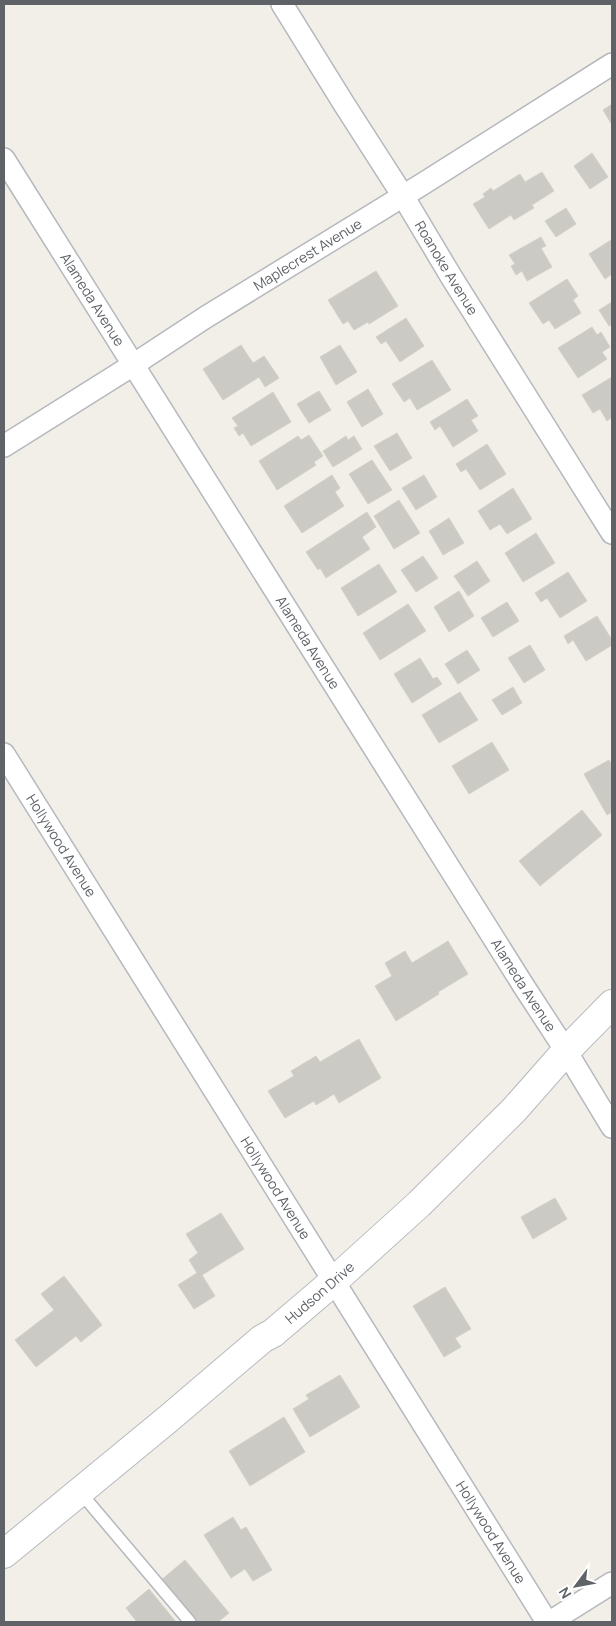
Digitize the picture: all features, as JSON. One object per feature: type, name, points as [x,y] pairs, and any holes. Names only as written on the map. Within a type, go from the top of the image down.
[{"type":"street","name":"Roanoke Avenue","points":[[282,4],[612,533]]},
{"type":"street","name":"Maplecrest Avenue","points":[[4,446],[612,64]]},
{"type":"street","name":"Alameda Avenue","points":[[4,158],[612,1127]]},
{"type":"street","name":"Hollywood Avenue","points":[[4,754],[548,1622]]},
{"type":"street","name":"Hudson Drive","points":[[4,1554],[334,1281],[419,1204],[514,1110],[566,1051],[612,1004]]},
{"type":"street","points":[[548,1622],[612,1583]]},
{"type":"lane","points":[[80,1492],[190,1622]]},
{"type":"building","points":[[612,104],[612,125],[603,110]]},
{"type":"building","points":[[592,153],[608,177],[590,189],[574,166]]},
{"type":"building","points":[[542,172],[554,191],[532,205],[534,208],[514,220],[511,215],[489,229],[473,204],[485,197],[483,194],[491,188],[493,191],[520,174],[525,182]]},
{"type":"building","points":[[566,208],[576,224],[556,237],[545,221]]},
{"type":"building","points":[[541,237],[546,246],[541,248],[552,267],[527,281],[522,271],[516,275],[511,266],[515,264],[509,255]]},
{"type":"building","points":[[611,240],[612,274],[605,279],[589,254]]},
{"type":"building","points":[[376,271],[398,306],[369,324],[368,322],[354,330],[348,321],[343,324],[328,300]]},
{"type":"building","points":[[567,279],[578,296],[573,300],[581,313],[555,329],[549,320],[543,324],[529,303]]},
{"type":"building","points":[[612,302],[612,324],[609,326],[599,310]]},
{"type":"building","points":[[406,318],[424,346],[400,362],[386,341],[381,344],[376,337]]},
{"type":"building","points":[[592,327],[597,335],[601,332],[610,347],[602,352],[607,359],[578,378],[558,348]]},
{"type":"building","points":[[241,345],[253,363],[264,356],[279,378],[265,387],[259,377],[223,400],[203,369]]},
{"type":"building","points":[[340,345],[357,372],[336,385],[320,357]]},
{"type":"building","points":[[432,360],[451,390],[417,410],[410,398],[404,402],[392,384]]},
{"type":"building","points":[[612,377],[612,417],[607,421],[600,409],[593,413],[582,395]]},
{"type":"building","points":[[368,389],[383,414],[362,427],[347,402]]},
{"type":"building","points":[[319,391],[331,410],[309,423],[297,404]]},
{"type":"building","points":[[273,392],[291,422],[251,446],[243,433],[239,436],[234,428],[238,426],[232,418]]},
{"type":"building","points":[[467,399],[478,416],[471,420],[478,431],[453,447],[440,426],[435,430],[430,422]]},
{"type":"building","points":[[397,433],[412,458],[390,471],[374,446]]},
{"type":"building","points":[[309,435],[323,456],[314,462],[316,465],[277,490],[259,461],[298,436],[301,440]]},
{"type":"building","points":[[346,436],[348,440],[354,436],[362,449],[333,467],[323,451]]},
{"type":"building","points":[[487,444],[506,474],[480,490],[466,469],[461,472],[456,464]]},
{"type":"building","points":[[372,460],[392,490],[368,504],[349,474]]},
{"type":"building","points":[[332,475],[340,488],[335,492],[344,506],[302,533],[284,506]]},
{"type":"building","points":[[424,475],[437,497],[416,510],[402,488]]},
{"type":"building","points":[[513,488],[532,519],[507,534],[500,524],[490,530],[478,511]]},
{"type":"building","points":[[399,500],[420,533],[394,549],[374,516]]},
{"type":"building","points":[[367,512],[376,527],[362,537],[370,549],[326,578],[306,552]]},
{"type":"building","points":[[449,518],[464,543],[443,555],[429,531]]},
{"type":"building","points":[[536,533],[555,563],[523,582],[505,553]]},
{"type":"building","points":[[423,556],[438,578],[416,592],[401,570]]},
{"type":"building","points":[[477,561],[490,581],[468,596],[454,576]]},
{"type":"building","points":[[379,564],[397,592],[358,616],[341,588]]},
{"type":"building","points":[[568,572],[587,601],[560,618],[547,598],[541,602],[535,593]]},
{"type":"building","points":[[459,591],[474,616],[449,632],[434,607]]},
{"type":"building","points":[[507,602],[519,621],[493,637],[481,618]]},
{"type":"building","points":[[408,604],[426,631],[380,660],[363,633]]},
{"type":"building","points":[[597,616],[612,640],[612,645],[586,661],[573,640],[568,644],[564,636]]},
{"type":"building","points":[[530,645],[545,670],[524,683],[508,658]]},
{"type":"building","points":[[467,650],[480,670],[458,684],[445,664]]},
{"type":"building","points":[[420,658],[433,679],[437,677],[442,684],[412,703],[394,674]]},
{"type":"building","points":[[513,687],[522,703],[502,715],[492,700]]},
{"type":"building","points":[[460,692],[478,720],[439,743],[422,715]]},
{"type":"building","points":[[492,742],[509,770],[469,794],[452,766]]},
{"type":"building","points":[[609,760],[612,765],[612,812],[607,815],[584,774]]},
{"type":"building","points":[[582,810],[602,835],[540,886],[519,861]]},
{"type":"building","points":[[448,941],[468,974],[396,1021],[375,986],[392,976],[385,963],[405,951],[412,963]]},
{"type":"building","points":[[359,1039],[381,1078],[339,1103],[334,1094],[316,1105],[314,1101],[285,1118],[268,1091],[294,1076],[291,1071],[316,1056],[320,1062]]},
{"type":"building","points":[[555,1198],[567,1219],[533,1239],[521,1217]]},
{"type":"building","points":[[221,1213],[244,1249],[202,1275],[215,1296],[194,1309],[178,1285],[197,1273],[189,1260],[198,1253],[186,1234]]},
{"type":"building","points":[[64,1276],[102,1325],[81,1342],[76,1336],[36,1367],[15,1340],[54,1310],[41,1294]]},
{"type":"building","points":[[445,1287],[471,1329],[455,1338],[461,1347],[444,1357],[413,1306]]},
{"type":"building","points":[[340,1375],[360,1407],[310,1437],[293,1409],[309,1399],[306,1395]]},
{"type":"building","points":[[284,1417],[305,1452],[250,1486],[229,1451]]},
{"type":"building","points":[[233,1517],[241,1530],[246,1527],[272,1570],[253,1581],[245,1569],[231,1578],[204,1535]]},
{"type":"building","points":[[185,1560],[229,1613],[218,1622],[194,1622],[160,1581]]},
{"type":"building","points":[[149,1589],[176,1622],[137,1622],[126,1608]]}]
